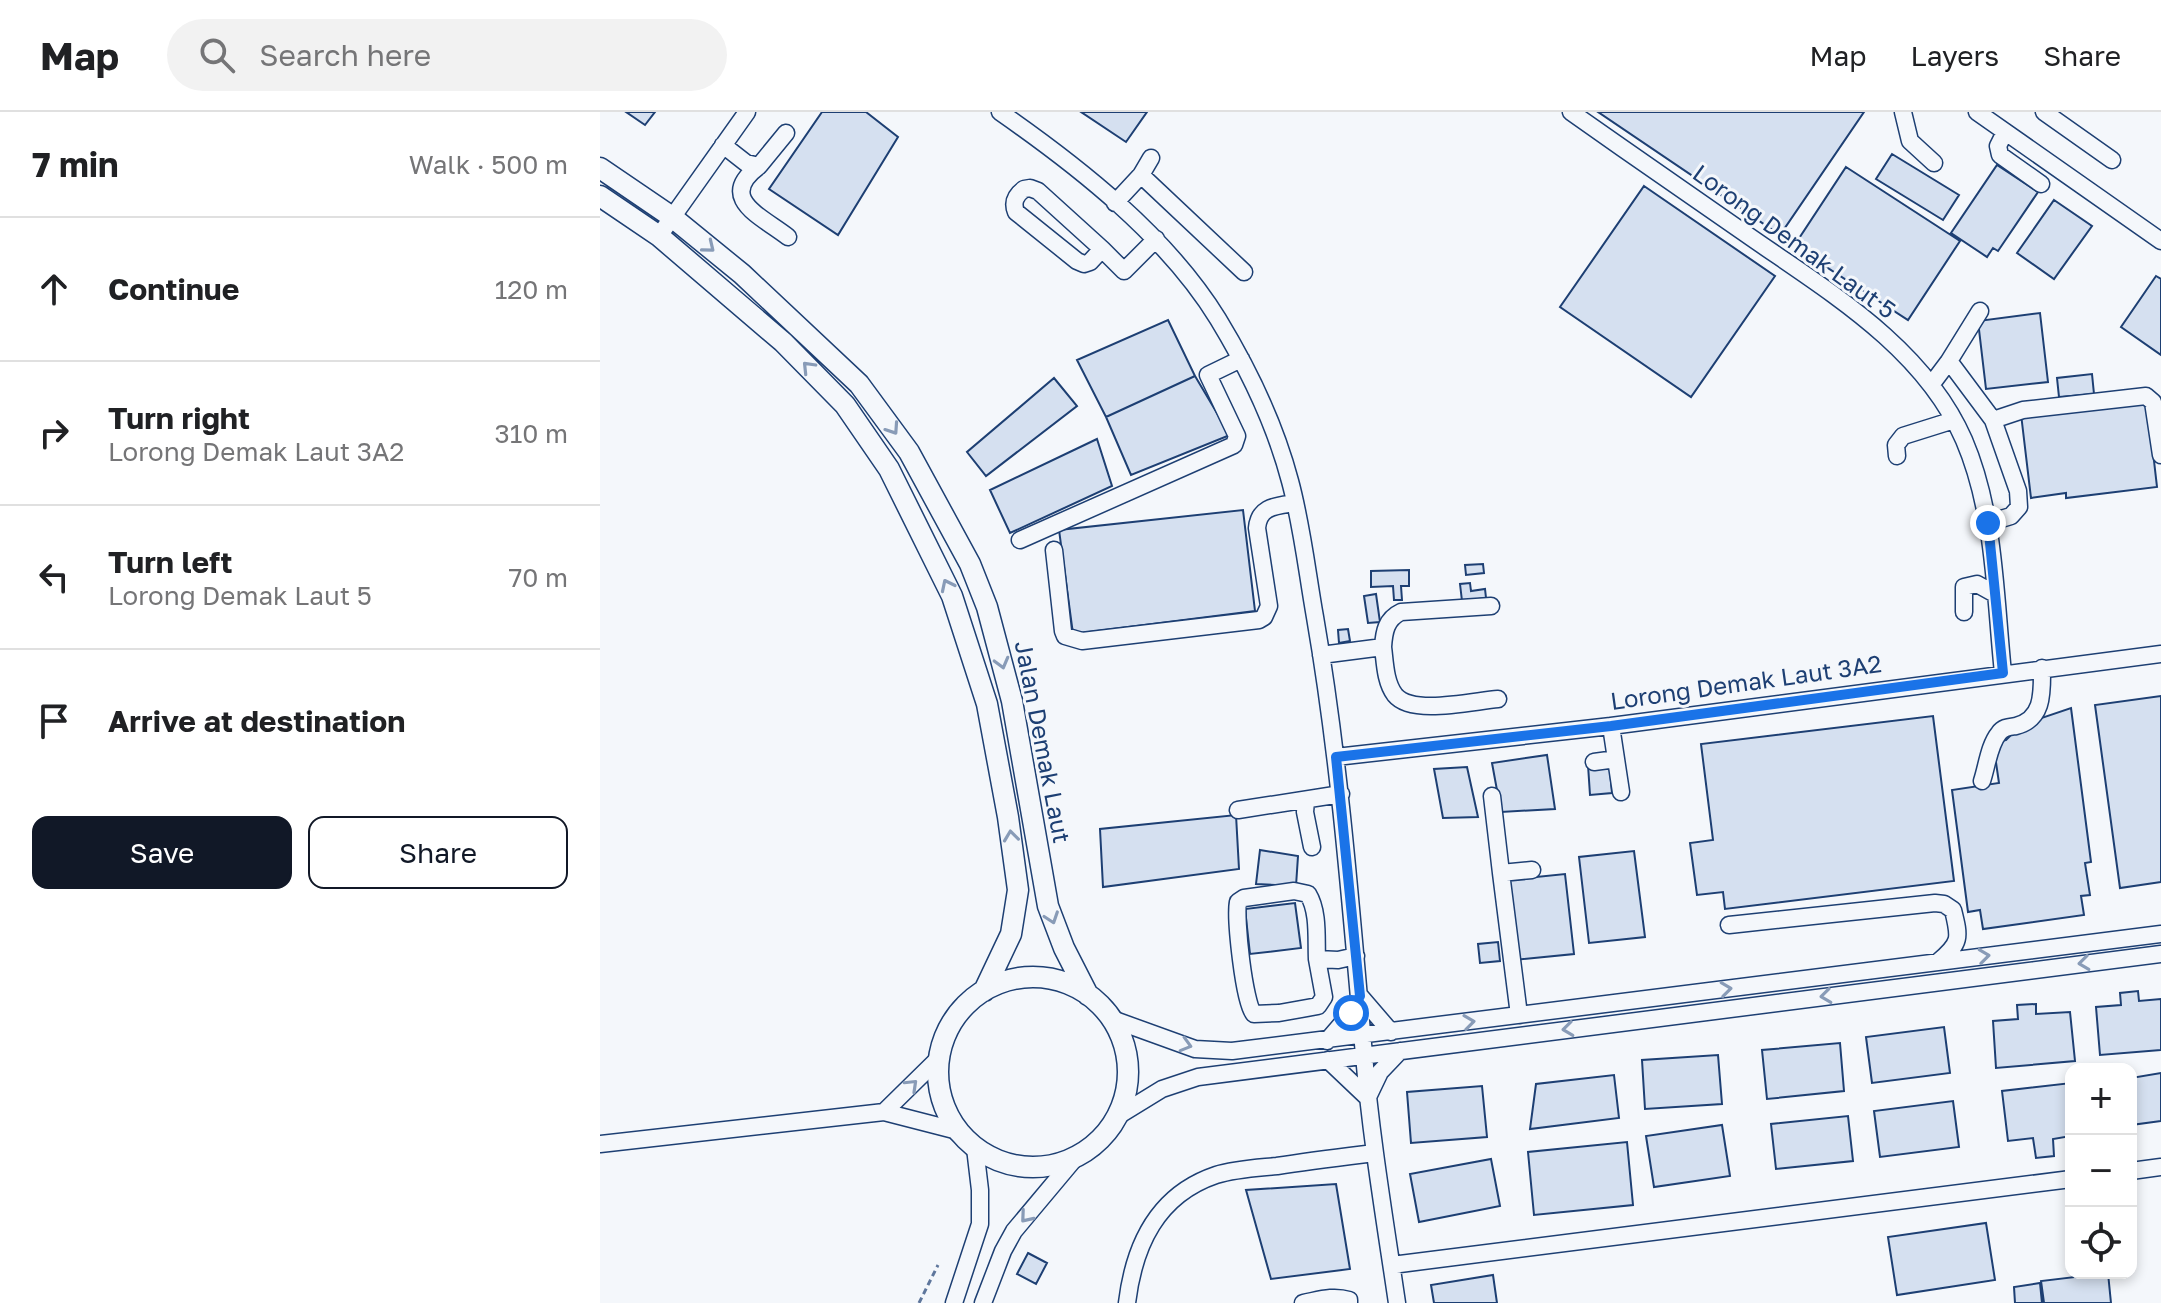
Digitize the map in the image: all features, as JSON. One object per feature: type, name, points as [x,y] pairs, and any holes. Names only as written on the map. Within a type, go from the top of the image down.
[{"type":"main road","name":"Jalan Demak Laut","points":[[600,168],[672,217],[742,274],[859,384],[909,452],[970,564],[987,607],[1012,701],[1048,906],[1064,948],[1088,995]]},
{"type":"main road","name":"Jalan Demak Laut","points":[[600,196],[659,236],[783,342],[845,405],[889,469],[952,596],[987,704],[1018,890],[1011,934],[984,991]]},
{"type":"main road","points":[[1048,979],[1069,984],[1088,995],[1112,1019],[1123,1042],[1129,1067],[1126,1092],[1118,1116],[1093,1147],[1056,1164],[1035,1167],[1014,1165],[993,1159],[971,1144],[949,1117],[943,1103],[939,1058],[946,1034],[959,1013],[984,991],[1015,980],[1048,979]]},
{"type":"street","points":[[659,236],[747,112]]},
{"type":"street","points":[[1000,112],[1019,117],[1156,239],[1216,317],[1266,410],[1295,503],[1336,757],[1374,1153],[1397,1303]]},
{"type":"street","name":"Lorong Demak Laut 5","points":[[1571,112],[1853,309],[1903,354],[1931,385],[1954,420],[1973,466],[1988,523],[2003,673]]},
{"type":"street","points":[[1903,112],[1910,141],[1934,163]]},
{"type":"street","points":[[1977,112],[2161,241]]},
{"type":"street","points":[[2044,112],[2112,160]]},
{"type":"street","points":[[2005,132],[1998,146],[2000,155],[2041,184]]},
{"type":"street","points":[[786,133],[759,166],[747,175],[739,194],[744,203],[788,237]]},
{"type":"street","points":[[723,145],[746,163],[759,166]]},
{"type":"street","points":[[1115,203],[1141,175],[1151,158]]},
{"type":"street","points":[[1141,175],[1244,272]]},
{"type":"street","points":[[1102,249],[1090,262],[1084,264],[1077,261],[1016,212],[1014,206],[1018,193],[1030,188],[1038,191],[1102,249],[1124,271],[1156,239]]},
{"type":"street","points":[[1931,385],[1980,311]]},
{"type":"street","points":[[1020,540],[1234,445],[1237,436],[1208,375],[1241,359]]},
{"type":"street","points":[[1949,361],[1993,420],[2018,491],[2019,507],[2011,516],[1988,523]]},
{"type":"street","points":[[1993,420],[2023,410],[2146,396],[2153,402],[2161,455]]},
{"type":"street","points":[[1897,456],[1896,445],[1903,436],[1954,420]]},
{"type":"street","points":[[1054,550],[1063,631],[1068,638],[1077,641],[1259,620],[1269,606],[1258,518],[1268,508],[1295,503]]},
{"type":"street","points":[[1964,612],[1964,587],[1977,584],[1995,594]]},
{"type":"street","points":[[1491,606],[1401,612],[1389,620],[1383,647],[1390,684],[1394,693],[1408,705],[1498,699]]},
{"type":"street","points":[[1321,655],[1383,647]]},
{"type":"street","name":"Lorong Demak Laut 3A2","points":[[1336,757],[1611,726],[2161,654]]},
{"type":"street","points":[[1982,781],[1993,742],[2000,731],[2026,722],[2037,713],[2041,699],[2042,668]]},
{"type":"street","points":[[1611,726],[1621,792]]},
{"type":"street","points":[[1594,762],[1616,759]]},
{"type":"street","points":[[1238,810],[1341,794]]},
{"type":"street","points":[[1492,796],[1519,1015]]},
{"type":"street","points":[[1306,801],[1305,812],[1312,847]]},
{"type":"street","points":[[1501,873],[1532,870]]},
{"type":"street","points":[[1294,891],[1308,894],[1313,902],[1316,922],[1317,959],[1324,997],[1321,1004],[1279,1013],[1251,1012],[1236,912],[1238,902],[1244,898],[1294,891]]},
{"type":"street","points":[[1729,925],[1944,904],[1953,910],[1959,936],[1953,950],[1938,962]]},
{"type":"street","points":[[1112,1019],[1175,1043],[1213,1051],[1232,1051],[2161,934]]},
{"type":"street","points":[[1118,1116],[1162,1089],[1198,1077],[2161,954]]},
{"type":"street","points":[[1317,959],[1338,960],[1356,956]]},
{"type":"street","points":[[1360,996],[1391,1032]]},
{"type":"street","points":[[1327,1041],[1351,1013],[1360,996]]},
{"type":"street","points":[[1368,1098],[1380,1072],[1400,1051]]},
{"type":"street","points":[[884,1112],[939,1058]]},
{"type":"street","points":[[1328,1060],[1368,1098]]},
{"type":"street","points":[[600,1144],[884,1112],[954,1130],[971,1144],[980,1190],[980,1224],[954,1303]]},
{"type":"street","points":[[1127,1303],[1131,1271],[1145,1236],[1163,1210],[1186,1189],[1229,1172],[1374,1153]]},
{"type":"street","points":[[983,1303],[1014,1231],[1076,1157]]},
{"type":"street","points":[[2137,1170],[2161,1167]]},
{"type":"street","points":[[1392,1265],[2065,1180]]},
{"type":"street","points":[[1303,1303],[1330,1297],[1349,1300],[1349,1303]]},
{"type":"path","points":[[919,1303],[938,1265]]},
{"type":"building","points":[[626,112],[655,112],[645,125]]},
{"type":"building","points":[[822,112],[866,112],[898,137],[838,235],[769,189]]},
{"type":"building","points":[[1081,112],[1147,112],[1126,142]]},
{"type":"building","points":[[1598,112],[1864,112],[1780,235]]},
{"type":"building","points":[[1892,154],[1959,195],[1943,220],[1876,179]]},
{"type":"building","points":[[1997,165],[2038,192],[1998,251],[1993,248],[1987,257],[1951,233]]},
{"type":"building","points":[[1846,167],[1960,241],[1908,320],[1794,246]]},
{"type":"building","points":[[1644,186],[1775,276],[1691,397],[1560,307]]},
{"type":"building","points":[[2054,200],[2092,226],[2054,279],[2017,253]]},
{"type":"building","points":[[2156,276],[2161,279],[2161,355],[2121,327]]},
{"type":"building","points":[[2040,313],[2048,382],[1986,389],[1978,321]]},
{"type":"building","points":[[1168,320],[1195,376],[1106,417],[1077,360]]},
{"type":"building","points":[[2092,374],[2094,394],[2059,397],[2057,378]]},
{"type":"building","points":[[1195,376],[1230,435],[1131,475],[1106,417]]},
{"type":"building","points":[[1054,378],[1077,406],[986,476],[967,452]]},
{"type":"building","points":[[2147,400],[2157,487],[2066,498],[2066,493],[2031,498],[2021,414]]},
{"type":"building","points":[[1097,439],[1112,486],[1010,533],[990,490]]},
{"type":"building","points":[[1243,510],[1255,611],[1073,634],[1059,530]]},
{"type":"building","points":[[1483,564],[1484,573],[1466,575],[1465,565]]},
{"type":"building","points":[[1409,570],[1409,586],[1401,586],[1402,600],[1394,600],[1393,586],[1371,587],[1371,571]]},
{"type":"building","points":[[1470,583],[1471,591],[1485,589],[1486,598],[1462,601],[1460,584]]},
{"type":"building","points":[[1376,594],[1380,622],[1368,623],[1364,596]]},
{"type":"building","points":[[1348,629],[1350,641],[1339,643],[1338,630]]},
{"type":"building","points":[[2161,696],[2161,882],[2120,888],[2095,705]]},
{"type":"building","points":[[2071,708],[2091,862],[2085,863],[2090,895],[2081,896],[2084,915],[1983,929],[1980,910],[1968,912],[1952,790],[1999,783],[1993,742],[2006,740],[2021,725]]},
{"type":"building","points":[[1933,716],[1954,881],[1725,909],[1723,892],[1697,895],[1690,843],[1713,840],[1701,744]]},
{"type":"building","points":[[1547,755],[1555,809],[1501,812],[1492,763]]},
{"type":"building","points":[[1609,759],[1612,793],[1590,795],[1588,765]]},
{"type":"building","points":[[1467,767],[1478,817],[1443,818],[1434,769]]},
{"type":"building","points":[[1236,815],[1239,869],[1103,887],[1100,829]]},
{"type":"building","points":[[1260,850],[1298,856],[1296,886],[1256,884]]},
{"type":"building","points":[[1634,851],[1645,937],[1589,943],[1579,857]]},
{"type":"building","points":[[1565,874],[1574,954],[1514,960],[1506,880]]},
{"type":"building","points":[[1295,903],[1301,948],[1250,954],[1245,909]]},
{"type":"building","points":[[1498,942],[1500,961],[1480,963],[1478,944]]},
{"type":"building","points":[[2138,991],[2139,1001],[2161,999],[2161,1050],[2100,1055],[2096,1007],[2121,1005],[2120,993]]},
{"type":"building","points":[[2036,1004],[2036,1014],[2070,1012],[2075,1061],[1996,1068],[1993,1021],[2018,1019],[2017,1005]]},
{"type":"building","points":[[1944,1027],[1950,1073],[1872,1083],[1866,1037]]},
{"type":"building","points":[[1840,1043],[1844,1091],[1767,1099],[1762,1050]]},
{"type":"building","points":[[1718,1055],[1722,1104],[1645,1109],[1642,1060]]},
{"type":"building","points":[[2161,1073],[2161,1121],[2137,1124],[2137,1077]]},
{"type":"building","points":[[1614,1075],[1619,1118],[1530,1129],[1536,1084]]},
{"type":"building","points":[[2065,1084],[2065,1137],[2053,1139],[2054,1156],[2036,1158],[2033,1138],[2008,1141],[2002,1091]]},
{"type":"building","points":[[1482,1086],[1487,1137],[1411,1143],[1407,1092]]},
{"type":"building","points":[[1953,1101],[1959,1147],[1880,1157],[1874,1111]]},
{"type":"building","points":[[1848,1116],[1853,1161],[1776,1169],[1771,1124]]},
{"type":"building","points":[[1722,1125],[1730,1176],[1654,1187],[1646,1136]]},
{"type":"building","points":[[1627,1142],[1633,1205],[1534,1215],[1528,1152]]},
{"type":"building","points":[[1491,1159],[1500,1206],[1419,1222],[1410,1174]]},
{"type":"building","points":[[1336,1184],[1350,1269],[1271,1279],[1246,1190]]},
{"type":"building","points":[[1986,1223],[1995,1280],[1897,1295],[1888,1237]]},
{"type":"building","points":[[1028,1253],[1047,1263],[1036,1284],[1017,1274]]},
{"type":"building","points":[[1493,1275],[1497,1303],[1434,1303],[1431,1285]]},
{"type":"building","points":[[2109,1279],[2111,1303],[2044,1303],[2041,1281]]},
{"type":"building","points":[[2040,1283],[2042,1303],[2015,1303],[2014,1287]]},
{"type":"route","points":[[1351,1013],[1360,996],[1336,757],[1611,726],[2003,673],[1988,523]]}]
